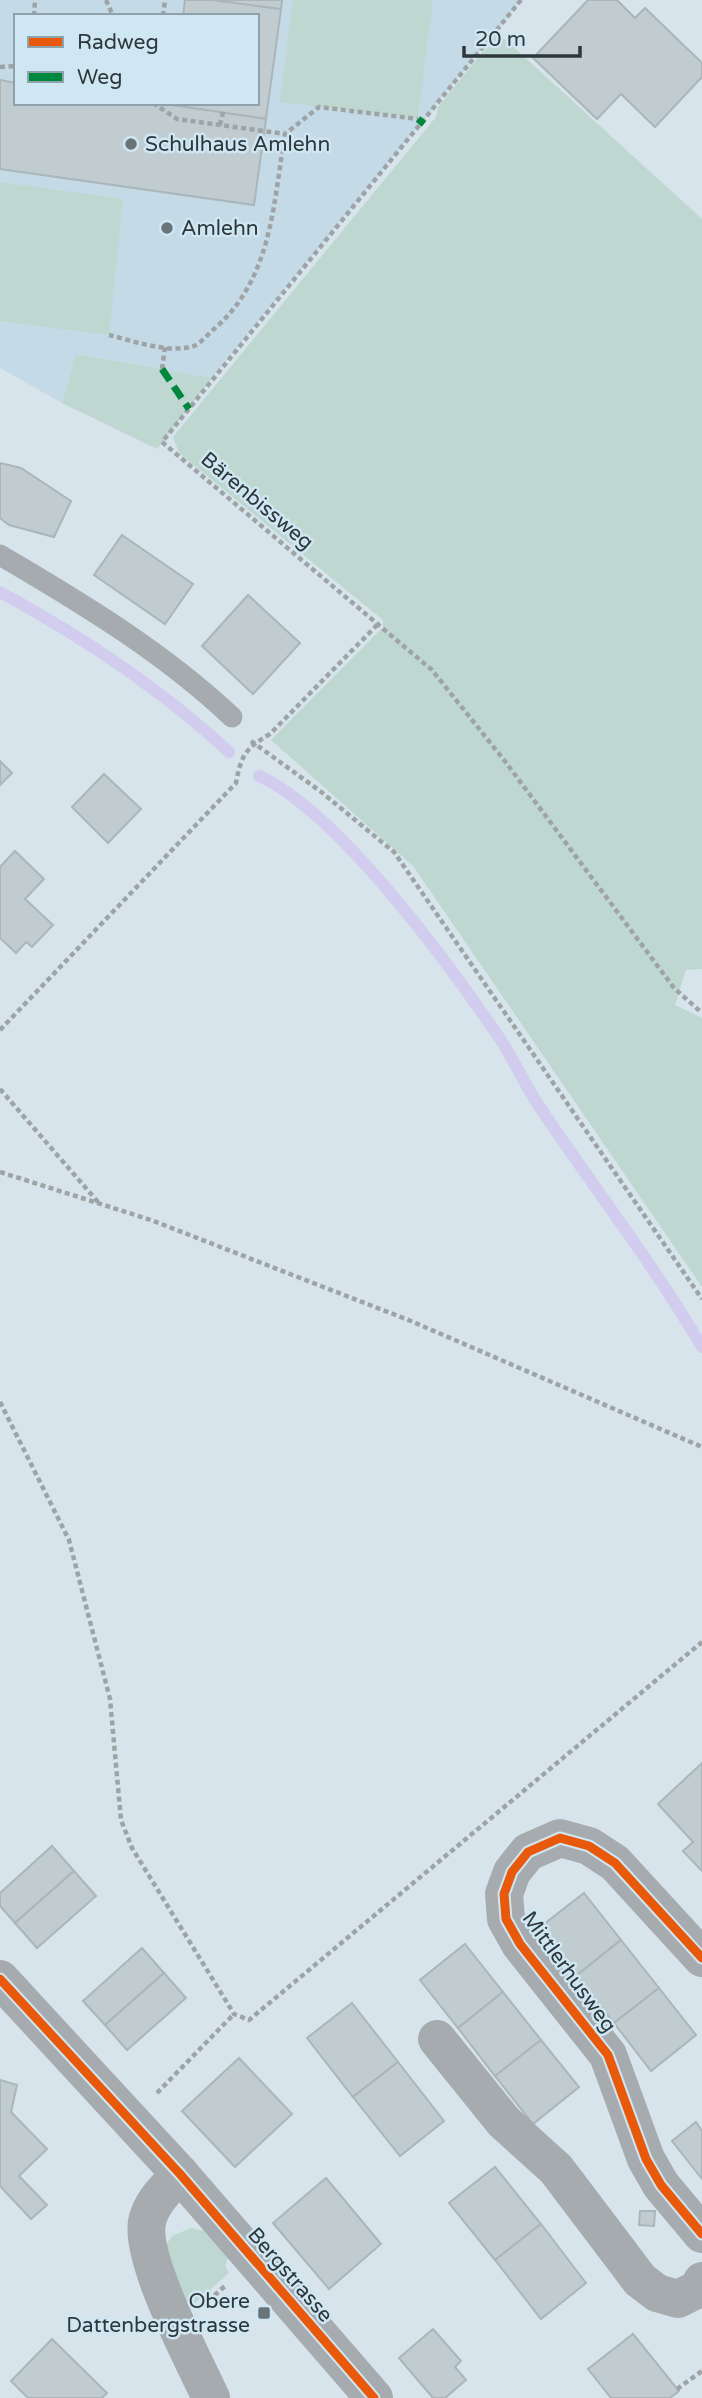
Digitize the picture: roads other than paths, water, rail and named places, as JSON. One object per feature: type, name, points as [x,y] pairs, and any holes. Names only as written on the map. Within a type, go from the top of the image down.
[{"type":"street","name":"Mittlerhusweg","points":[[702,1958],[615,1863],[589,1846],[560,1838],[528,1852],[512,1871],[504,1894],[506,1919],[520,1944],[608,2055],[651,2168],[702,2234]]},
{"type":"street","points":[[0,1979],[180,2174],[154,2204],[147,2222],[149,2254],[211,2398]]},
{"type":"street","points":[[437,2039],[503,2122],[556,2169],[640,2280],[657,2293],[678,2299],[700,2291]]},
{"type":"street","name":"Bergstrasse","points":[[180,2174],[374,2398]]},
{"type":"lane","points":[[0,555],[102,615],[200,686],[232,717]]},
{"type":"waterway","points":[[0,592],[120,665],[176,706],[229,752]]},
{"type":"waterway","points":[[259,776],[290,795],[324,823],[358,857],[426,936],[504,1045],[536,1101],[644,1256],[702,1347]]},
{"type":"place","name":"Schulhaus Amlehn","points":[[131,144]]},
{"type":"place","name":"Amlehn","points":[[167,228]]},
{"type":"place","name":"Obere Dattenbergstrasse","points":[[264,2313]]}]
